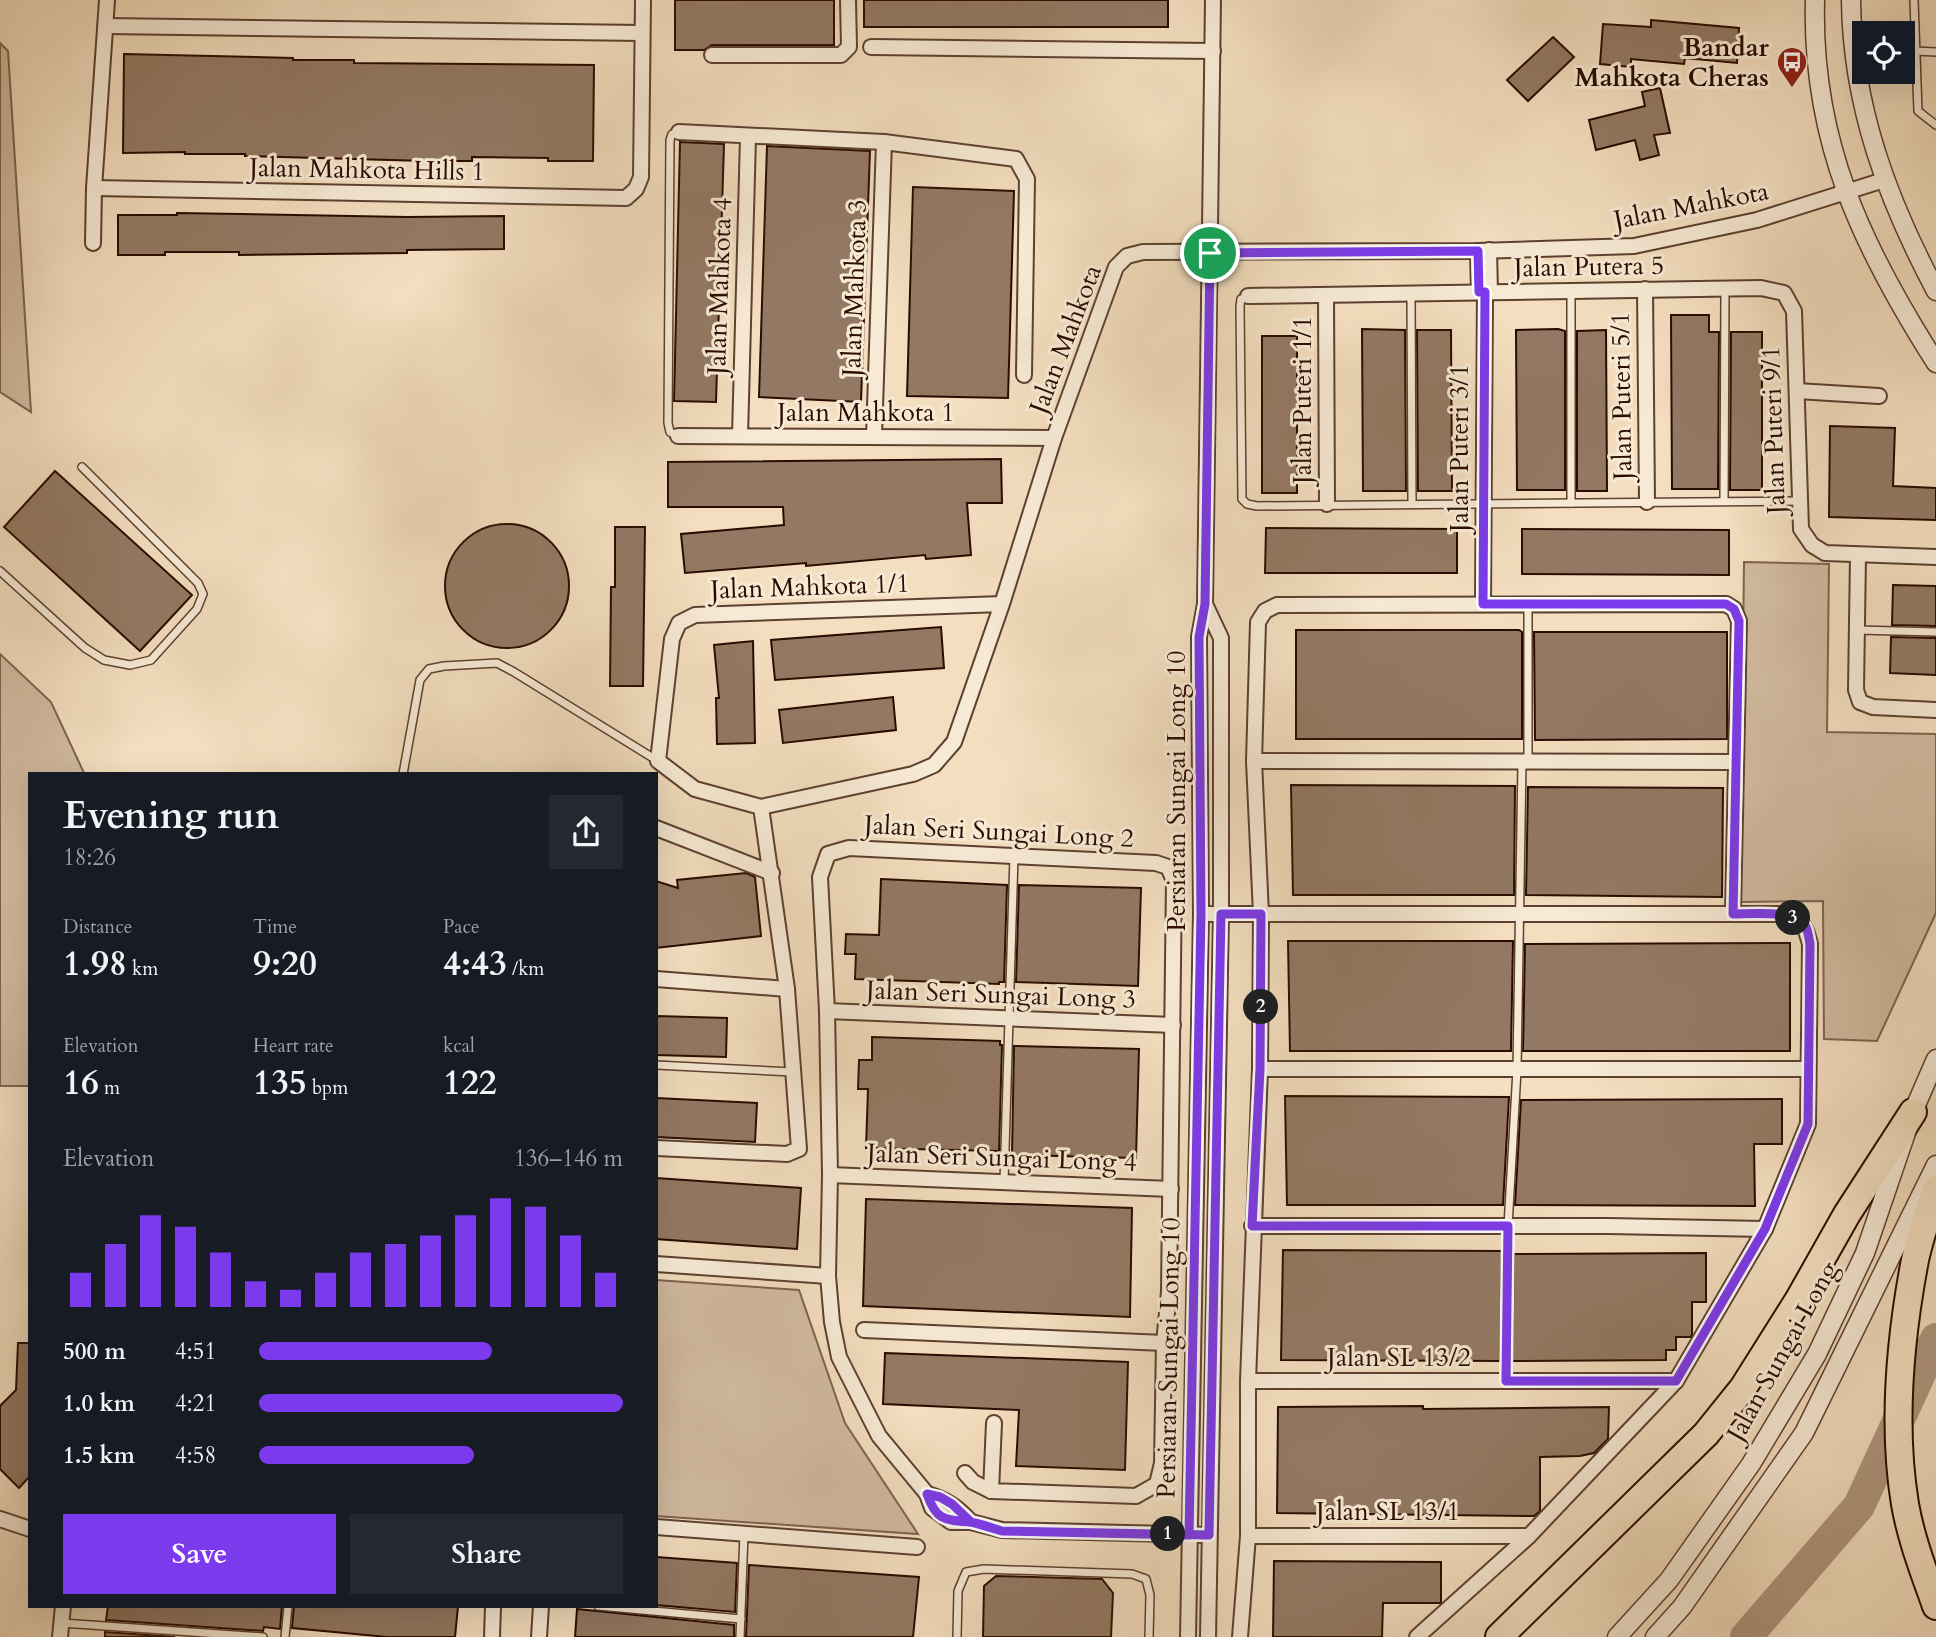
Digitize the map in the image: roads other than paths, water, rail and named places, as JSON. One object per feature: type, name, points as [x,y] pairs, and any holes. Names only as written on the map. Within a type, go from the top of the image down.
[{"type":"highway","points":[[1499,1637],[1706,1434],[1743,1388],[1799,1299],[1847,1214],[1913,1112]]},
{"type":"highway","points":[[1936,1189],[1916,1258],[1905,1325],[1899,1405],[1900,1466],[1905,1506],[1916,1550],[1936,1606]]},
{"type":"street","points":[[93,243],[94,188],[107,0]]},
{"type":"street","points":[[106,26],[642,33],[643,0]]},
{"type":"street","points":[[712,55],[841,55],[849,47],[848,0]]},
{"type":"street","points":[[1205,604],[1213,0]]},
{"type":"street","points":[[1815,0],[1814,45],[1818,82],[1825,119],[1846,193],[1891,290],[1936,363]]},
{"type":"street","points":[[1851,0],[1851,24],[1859,90],[1867,126],[1884,180],[1915,252],[1936,291]]},
{"type":"street","name":"Jalan Mahkota Hills 1","points":[[94,188],[626,198],[636,189],[641,177],[642,33]]},
{"type":"street","points":[[871,47],[1213,51]]},
{"type":"street","points":[[678,132],[884,142],[1016,159],[1027,179],[1024,375]]},
{"type":"street","name":"Jalan Mahkota 4","points":[[740,436],[748,137]]},
{"type":"street","name":"Jalan Mahkota 3","points":[[874,436],[884,142]]},
{"type":"street","name":"Jalan Mahkota","points":[[658,761],[695,789],[761,807],[913,774],[934,765],[954,742],[1002,604],[1054,438],[1116,267],[1128,256],[1143,252],[1483,251],[1634,246],[1757,220],[1884,180]]},
{"type":"street","name":"Jalan Puteri 3/1","points":[[1483,251],[1483,604]]},
{"type":"street","name":"Jalan Putera 5","points":[[1248,296],[1761,288],[1784,293],[1794,311]]},
{"type":"street","name":"Jalan Puteri 5/1","points":[[1644,289],[1647,502]]},
{"type":"street","name":"Jalan Puteri 1/1","points":[[1326,295],[1327,505]]},
{"type":"street","name":"Jalan Puteri 9/1","points":[[1794,311],[1801,529],[1812,545],[1825,553],[1936,557]]},
{"type":"street","points":[[1797,391],[1879,396]]},
{"type":"street","name":"Jalan Mahkota 1","points":[[678,436],[1054,438]]},
{"type":"street","points":[[1858,555],[1856,690],[1860,702],[1873,706],[1936,710]]},
{"type":"street","name":"Jalan Mahkota 1/1","points":[[658,761],[673,639],[678,623],[695,615],[1002,604]]},
{"type":"street","name":"Persiaran Sungai Long 10","points":[[1188,1637],[1201,914],[1199,637],[1205,604]]},
{"type":"street","name":"Persiaran Sungai Long 10","points":[[1205,604],[1220,638],[1221,914],[1208,1637]]},
{"type":"street","points":[[1240,1637],[1248,1536],[1248,1381],[1260,1069],[1261,914],[1254,761],[1258,622],[1265,611],[1277,605],[1483,604],[1726,604],[1734,609],[1739,621],[1733,914]]},
{"type":"street","points":[[1254,761],[1735,762]]},
{"type":"street","points":[[658,1148],[787,1154],[799,1149],[787,989],[761,807]]},
{"type":"street","points":[[658,829],[772,873]]},
{"type":"street","name":"Jalan Seri Sungai Long 2","points":[[827,1011],[820,877],[828,854],[849,848],[1156,863],[1168,867],[1174,881],[1173,1025]]},
{"type":"street","points":[[1201,914],[1777,914],[1798,919],[1806,927],[1810,944],[1808,1124],[1765,1229],[1676,1381],[1529,1536],[1417,1637]]},
{"type":"street","points":[[658,979],[787,989]]},
{"type":"street","points":[[827,1011],[830,1175],[828,1276],[832,1322],[839,1357],[849,1382],[878,1436],[927,1494],[952,1504],[971,1522],[1002,1531],[1209,1535]]},
{"type":"street","name":"Jalan Seri Sungai Long 3","points":[[827,1011],[1173,1025]]},
{"type":"street","points":[[965,1472],[973,1482],[991,1491],[1136,1496],[1157,1484],[1162,1463],[1164,1343],[1169,1292],[1173,1025]]},
{"type":"street","name":"Jalan Sungai Long","points":[[1617,1637],[1669,1580],[1751,1464],[1817,1354],[1865,1253],[1913,1112],[1936,1059]]},
{"type":"street","points":[[1260,1069],[1808,1069]]},
{"type":"street","name":"Jalan Sungai Long","points":[[1655,1637],[1682,1607],[1804,1433],[1936,1165]]},
{"type":"street","name":"Jalan Seri Sungai Long 4","points":[[830,1175],[1171,1189]]},
{"type":"street","points":[[1252,1226],[1765,1229]]},
{"type":"street","points":[[658,1264],[828,1276]]},
{"type":"street","points":[[864,1330],[1164,1343]]},
{"type":"street","name":"Jalan SL 13/2","points":[[1248,1381],[1676,1381]]},
{"type":"street","points":[[991,1491],[994,1423]]},
{"type":"street","points":[[0,1519],[28,1529]]},
{"type":"street","points":[[658,1527],[917,1547]]},
{"type":"street","name":"Jalan SL 13/1","points":[[1248,1536],[1529,1536]]},
{"type":"street","points":[[60,1630],[63,1608]]},
{"type":"street","points":[[492,1637],[493,1608]]},
{"type":"street","points":[[539,1637],[541,1608]]},
{"type":"lane","points":[[1913,0],[1914,21]]},
{"type":"lane","points":[[1936,52],[1915,51],[1917,111],[1936,125]]},
{"type":"lane","points":[[678,132],[672,134],[670,140],[668,423],[670,432],[678,436]]},
{"type":"lane","points":[[1724,501],[1725,289]]},
{"type":"lane","points":[[1572,291],[1572,503]]},
{"type":"lane","points":[[1411,293],[1412,504]]},
{"type":"lane","points":[[1248,296],[1241,299],[1240,306],[1242,499],[1247,504],[1798,501]]},
{"type":"lane","points":[[0,571],[85,648],[104,660],[130,665],[151,660],[197,608],[203,594],[198,583],[82,467]]},
{"type":"lane","points":[[1506,1381],[1508,1226],[1517,1070],[1528,604]]},
{"type":"lane","points":[[1857,630],[1936,632]]},
{"type":"lane","points":[[403,772],[420,680],[429,669],[480,663],[497,663],[514,672],[658,761]]},
{"type":"lane","points":[[1004,1182],[1014,856]]},
{"type":"lane","points":[[658,1065],[793,1072]]},
{"type":"lane","points":[[740,1637],[744,1534]]},
{"type":"lane","points":[[957,1637],[958,1591],[966,1572],[984,1569],[1132,1574],[1146,1580],[1150,1595],[1149,1637]]},
{"type":"lane","points":[[285,1637],[288,1608]]},
{"type":"lane","points":[[620,1608],[741,1619]]},
{"type":"lane","points":[[60,1630],[263,1637]]},
{"type":"waterway","points":[[1746,1637],[1859,1506],[1936,1339]]},
{"type":"place","name":"Bandar Mahkota Cheras","points":[[1792,89]]}]
